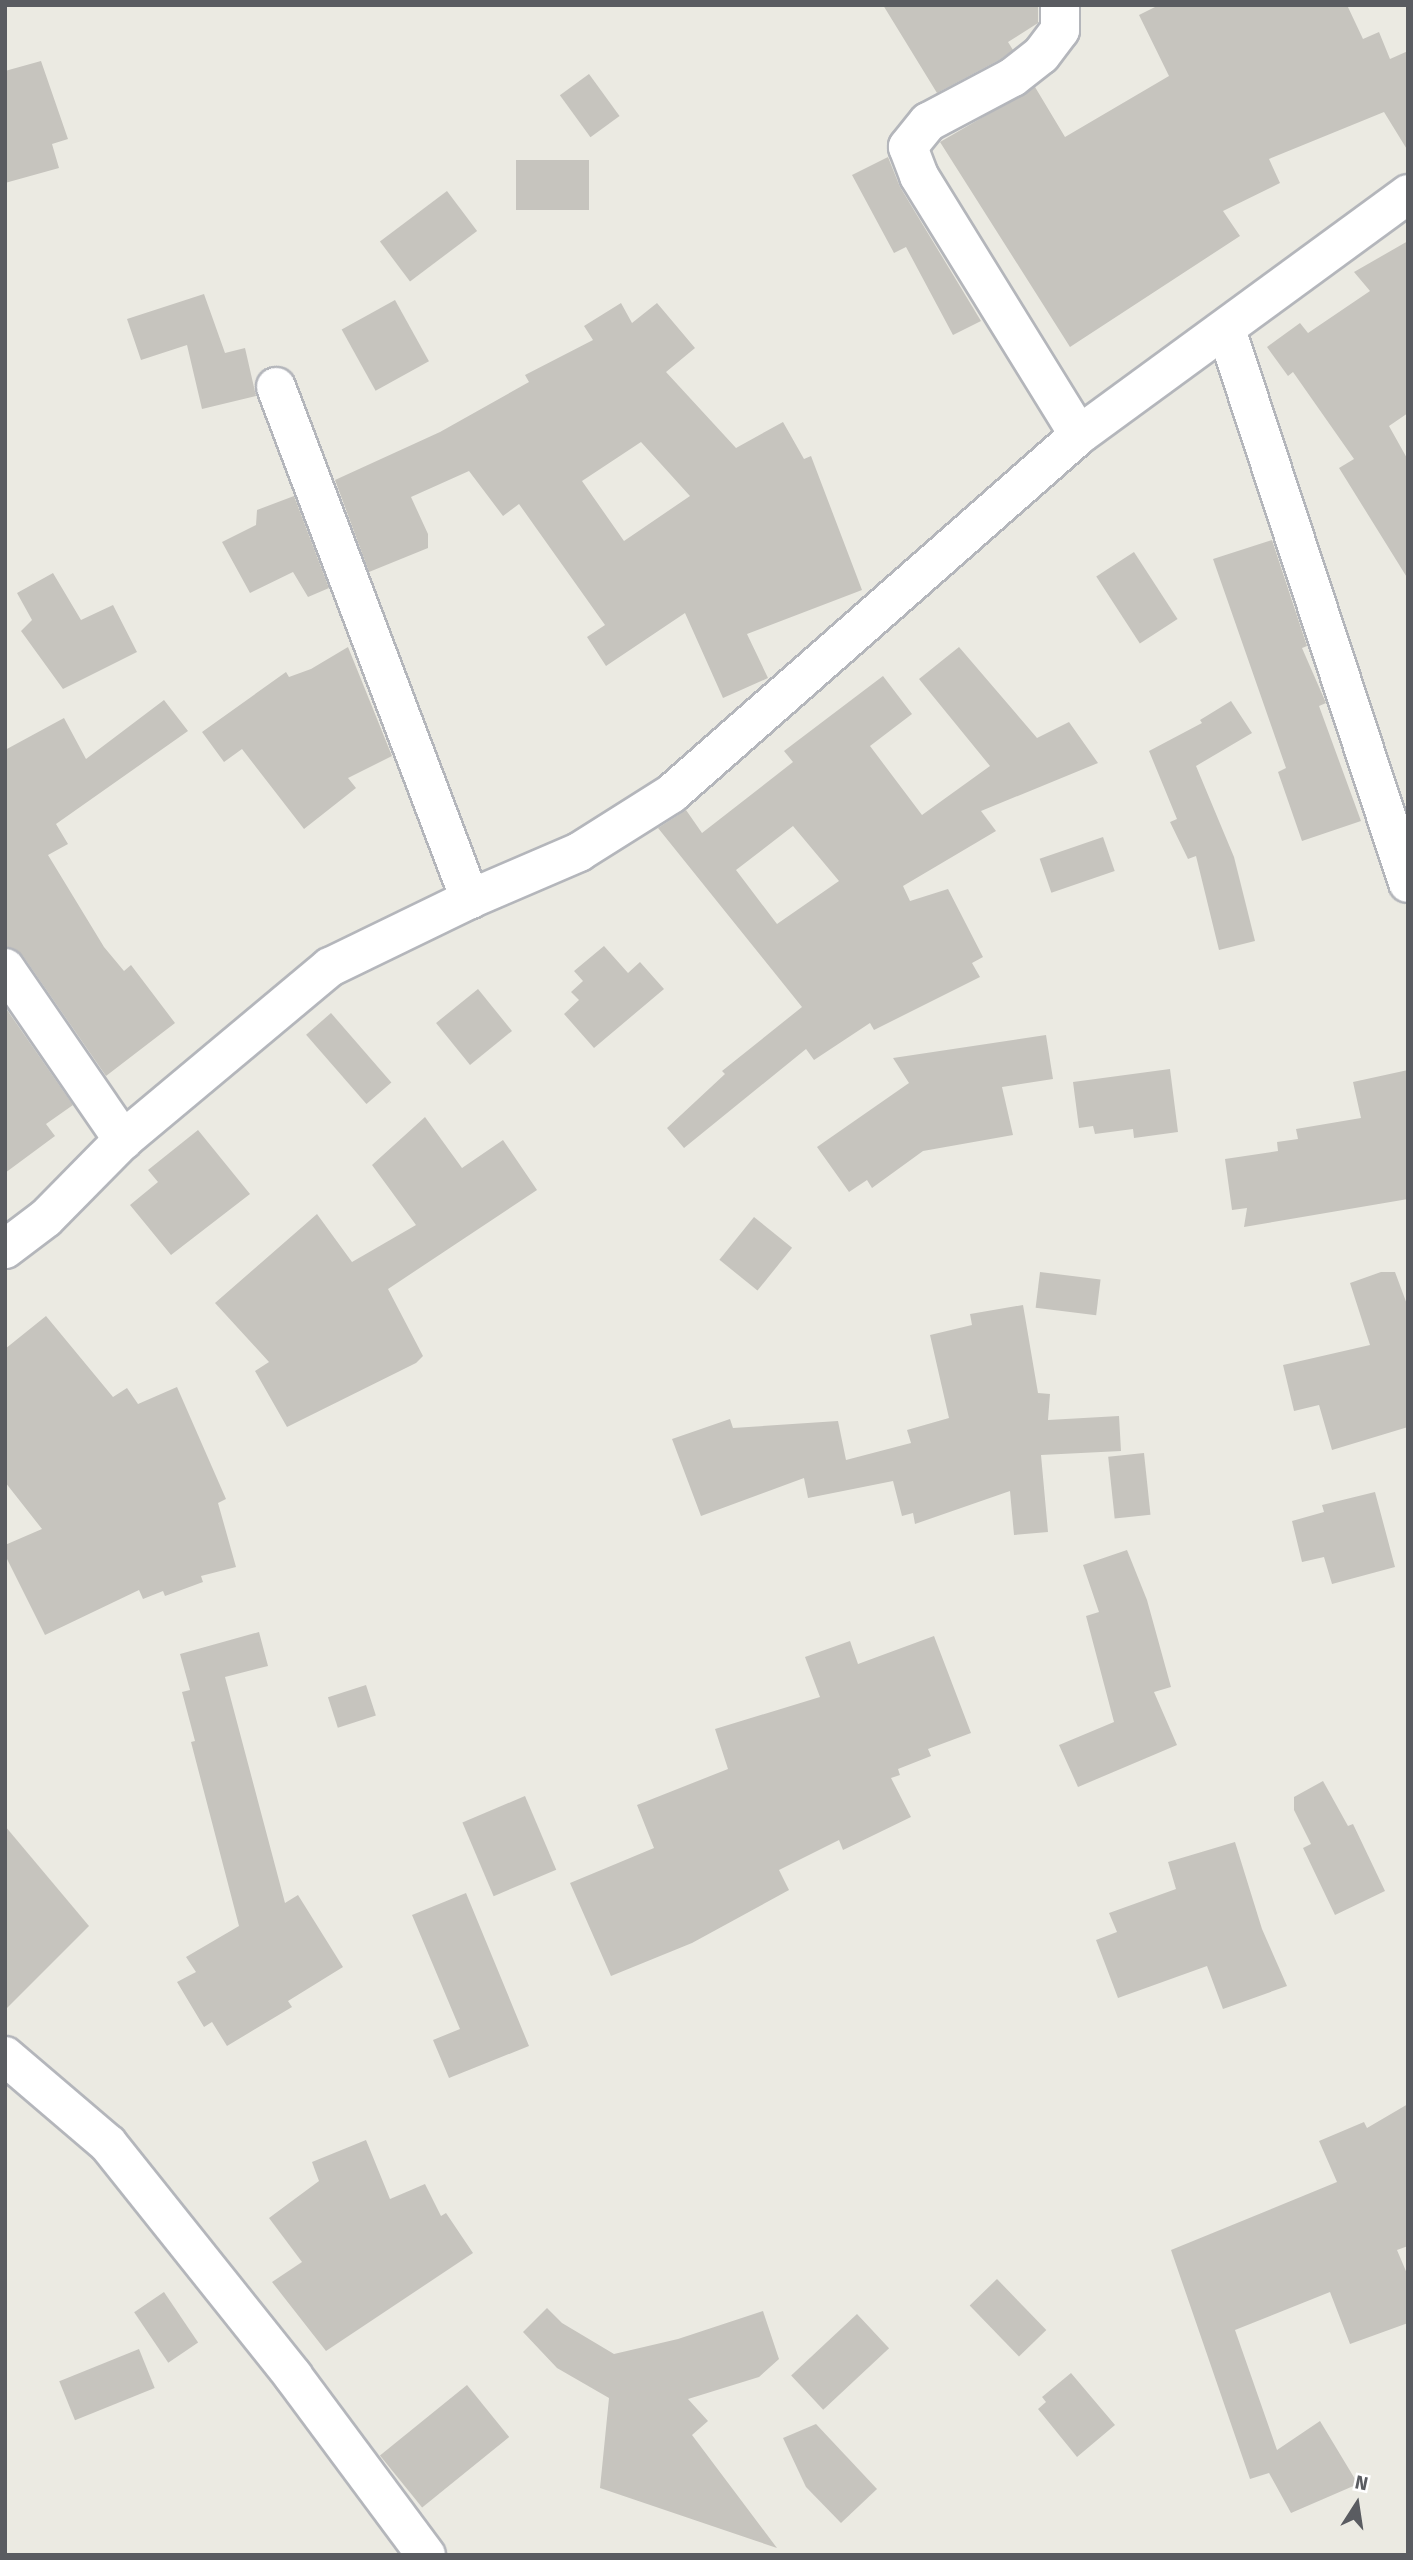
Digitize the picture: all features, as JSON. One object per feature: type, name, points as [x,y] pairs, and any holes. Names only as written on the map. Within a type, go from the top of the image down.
[{"type":"street","points":[[1060,5],[1060,30],[1041,55],[1013,77],[929,122],[908,147],[919,176],[1079,435]]},
{"type":"street","points":[[5,1249],[46,1218],[123,1140],[331,967],[470,899],[579,852],[671,794],[1079,435],[1408,194]]},
{"type":"street","points":[[1226,329],[1408,883]]},
{"type":"street","points":[[276,387],[470,899]]},
{"type":"street","points":[[5,968],[123,1140]]},
{"type":"street","points":[[5,2056],[108,2144],[293,2376],[426,2555]]},
{"type":"building","points":[[883,5],[1038,5],[1038,23],[1008,42],[1013,50],[1001,59],[937,93]]},
{"type":"building","points":[[1159,5],[1347,5],[1363,39],[1379,32],[1390,59],[1408,51],[1408,151],[1384,112],[1269,159],[1280,183],[1223,211],[1240,236],[1070,347],[940,142],[1035,87],[1065,137],[1169,76],[1139,15]]},
{"type":"building","points":[[41,61],[68,139],[52,144],[59,168],[5,183],[5,71]]},
{"type":"building","points":[[589,74],[620,116],[590,137],[560,95]]},
{"type":"building","points":[[888,157],[900,187],[981,321],[953,335],[906,247],[894,253],[852,175]]},
{"type":"building","points":[[516,160],[589,160],[589,210],[516,210]]},
{"type":"building","points":[[447,191],[477,231],[410,281],[380,242]]},
{"type":"building","points":[[1408,241],[1408,413],[1389,426],[1408,460],[1408,579],[1339,468],[1354,459],[1293,372],[1288,376],[1267,347],[1300,323],[1308,333],[1370,291],[1354,272]]},
{"type":"building","points":[[204,294],[225,353],[245,348],[256,396],[202,409],[187,345],[141,360],[127,319]]},
{"type":"building","points":[[395,300],[429,361],[376,391],[342,330]]},
{"type":"building","points":[[621,303],[632,323],[657,303],[695,348],[666,372],[736,448],[783,422],[804,459],[811,456],[862,590],[747,634],[768,678],[723,698],[685,613],[606,666],[587,637],[605,625],[519,504],[503,516],[469,471],[411,497],[428,534],[428,548],[369,572],[335,480],[440,432],[529,382],[525,375],[593,340],[584,326]],"holes":[[[641,442],[690,496],[624,541],[582,481]]]},
{"type":"building","points":[[294,496],[329,588],[308,597],[293,572],[250,593],[222,542],[256,525],[257,510]]},
{"type":"building","points":[[1272,540],[1307,646],[1302,648],[1326,703],[1319,706],[1361,821],[1302,841],[1278,772],[1286,768],[1213,559]]},
{"type":"building","points":[[1134,552],[1178,619],[1140,644],[1096,577]]},
{"type":"building","points":[[53,573],[81,620],[113,605],[137,652],[63,689],[21,631],[32,620],[17,593]]},
{"type":"building","points":[[348,647],[392,756],[348,778],[356,788],[304,829],[242,749],[224,762],[202,732],[286,672],[289,677],[311,669]]},
{"type":"building","points":[[959,647],[1037,738],[1069,722],[1098,763],[981,811],[996,831],[903,886],[910,901],[948,889],[983,957],[972,963],[980,977],[874,1030],[870,1023],[814,1060],[806,1049],[684,1148],[667,1128],[725,1074],[722,1071],[802,1007],[658,828],[686,810],[702,833],[793,762],[784,751],[883,676],[912,714],[870,746],[922,815],[990,766],[919,679]],"holes":[[[793,826],[839,881],[777,924],[736,870]]]},
{"type":"building","points":[[164,700],[188,731],[56,824],[68,844],[48,855],[104,947],[124,971],[131,965],[175,1023],[106,1076],[23,956],[5,946],[5,750],[64,718],[86,759]]},
{"type":"building","points":[[1231,701],[1252,733],[1196,766],[1234,857],[1255,941],[1219,950],[1196,856],[1188,859],[1170,822],[1177,819],[1149,751],[1202,723],[1200,720]]},
{"type":"building","points":[[1103,837],[1115,871],[1051,893],[1040,859]]},
{"type":"building","points":[[604,946],[628,973],[640,962],[664,989],[594,1048],[564,1014],[579,1000],[571,992],[583,981],[574,971]]},
{"type":"building","points":[[478,989],[512,1031],[470,1065],[436,1023]]},
{"type":"building","points":[[5,1007],[73,1105],[46,1124],[55,1136],[5,1173]]},
{"type":"building","points":[[331,1013],[391,1082],[366,1104],[306,1035]]},
{"type":"building","points":[[1046,1035],[1053,1079],[1002,1087],[1013,1135],[923,1151],[872,1188],[867,1180],[849,1192],[817,1147],[909,1083],[893,1058]]},
{"type":"building","points":[[1170,1069],[1178,1132],[1134,1138],[1133,1129],[1095,1134],[1093,1126],[1079,1128],[1073,1082]]},
{"type":"building","points":[[1408,1070],[1408,1199],[1244,1227],[1247,1208],[1232,1210],[1225,1159],[1278,1151],[1277,1142],[1298,1139],[1296,1129],[1361,1118],[1353,1082]]},
{"type":"building","points":[[425,1117],[462,1168],[503,1140],[537,1190],[388,1289],[423,1356],[416,1363],[287,1427],[255,1371],[269,1362],[215,1303],[317,1214],[352,1262],[416,1225],[372,1165]]},
{"type":"building","points":[[198,1130],[250,1194],[171,1255],[130,1205],[158,1182],[148,1170]]},
{"type":"building","points":[[754,1217],[792,1248],[757,1291],[719,1260]]},
{"type":"building","points":[[1040,1272],[1101,1279],[1096,1315],[1036,1308]]},
{"type":"building","points":[[1381,1272],[1395,1272],[1408,1307],[1408,1427],[1332,1450],[1319,1405],[1294,1411],[1283,1365],[1370,1345],[1350,1283]]},
{"type":"building","points":[[1023,1305],[1038,1393],[1050,1394],[1048,1420],[1119,1416],[1121,1451],[1041,1455],[1048,1532],[1014,1535],[1010,1491],[915,1524],[913,1513],[902,1516],[893,1481],[808,1498],[804,1478],[701,1516],[672,1439],[730,1419],[733,1428],[838,1421],[846,1460],[911,1443],[907,1430],[949,1418],[930,1335],[972,1325],[970,1314]]},
{"type":"building","points":[[46,1316],[113,1397],[127,1388],[138,1404],[177,1387],[226,1499],[218,1503],[236,1567],[201,1576],[203,1582],[165,1596],[163,1591],[143,1599],[139,1590],[45,1635],[5,1555],[5,1545],[42,1529],[5,1482],[5,1349]]},
{"type":"building","points":[[1144,1453],[1150,1515],[1115,1518],[1108,1457]]},
{"type":"building","points":[[1375,1492],[1395,1567],[1332,1584],[1324,1557],[1302,1562],[1292,1521],[1324,1512],[1322,1505]]},
{"type":"building","points":[[1127,1550],[1147,1600],[1171,1687],[1154,1692],[1177,1745],[1078,1787],[1059,1745],[1114,1722],[1086,1616],[1099,1612],[1083,1565]]},
{"type":"building","points":[[259,1632],[268,1666],[225,1677],[285,1903],[298,1895],[343,1967],[288,2001],[292,2007],[227,2046],[212,2022],[204,2027],[177,1982],[196,1972],[186,1957],[239,1926],[191,1742],[195,1741],[182,1692],[190,1690],[180,1654]]},
{"type":"building","points":[[934,1636],[971,1733],[928,1749],[931,1756],[898,1769],[900,1775],[891,1778],[911,1817],[843,1850],[839,1840],[779,1870],[789,1890],[692,1943],[611,1976],[570,1883],[654,1848],[637,1805],[728,1769],[715,1729],[820,1697],[805,1657],[850,1641],[858,1664]]},
{"type":"building","points":[[366,1685],[376,1715],[338,1728],[328,1697]]},
{"type":"building","points":[[1323,1781],[1348,1826],[1353,1824],[1385,1891],[1335,1915],[1303,1848],[1311,1844],[1294,1810],[1294,1797]]},
{"type":"building","points":[[525,1796],[556,1870],[494,1896],[462,1823]]},
{"type":"building","points":[[5,1826],[89,1926],[5,2010]]},
{"type":"building","points":[[1235,1842],[1262,1929],[1287,1986],[1223,2009],[1207,1966],[1118,1998],[1096,1940],[1117,1932],[1109,1913],[1176,1889],[1168,1862]]},
{"type":"building","points":[[466,1893],[529,2046],[449,2078],[433,2040],[460,2029],[412,1915]]},
{"type":"building","points":[[1408,2104],[1408,2246],[1397,2250],[1408,2276],[1408,2323],[1350,2344],[1330,2292],[1235,2330],[1277,2450],[1320,2421],[1358,2484],[1291,2513],[1269,2473],[1250,2479],[1171,2250],[1337,2182],[1319,2141],[1364,2122],[1367,2128]]},
{"type":"building","points":[[366,2140],[390,2199],[425,2184],[441,2216],[446,2213],[473,2253],[326,2351],[272,2282],[302,2262],[269,2218],[319,2181],[312,2162]]},
{"type":"building","points":[[997,2279],[1046,2330],[1019,2356],[970,2305]]},
{"type":"building","points":[[164,2292],[198,2343],[168,2363],[134,2312]]},
{"type":"building","points":[[547,2308],[562,2323],[614,2354],[678,2339],[763,2311],[779,2359],[759,2377],[688,2399],[708,2421],[692,2435],[777,2548],[600,2488],[609,2398],[557,2368],[523,2332]]},
{"type":"building","points":[[857,2314],[889,2348],[823,2410],[791,2375]]},
{"type":"building","points":[[139,2349],[155,2388],[75,2420],[59,2381]]},
{"type":"building","points":[[1071,2373],[1115,2425],[1077,2457],[1038,2409],[1046,2402],[1042,2397]]},
{"type":"building","points":[[467,2385],[509,2437],[422,2508],[380,2455]]},
{"type":"building","points":[[816,2424],[877,2489],[841,2523],[806,2487],[783,2438]]}]
